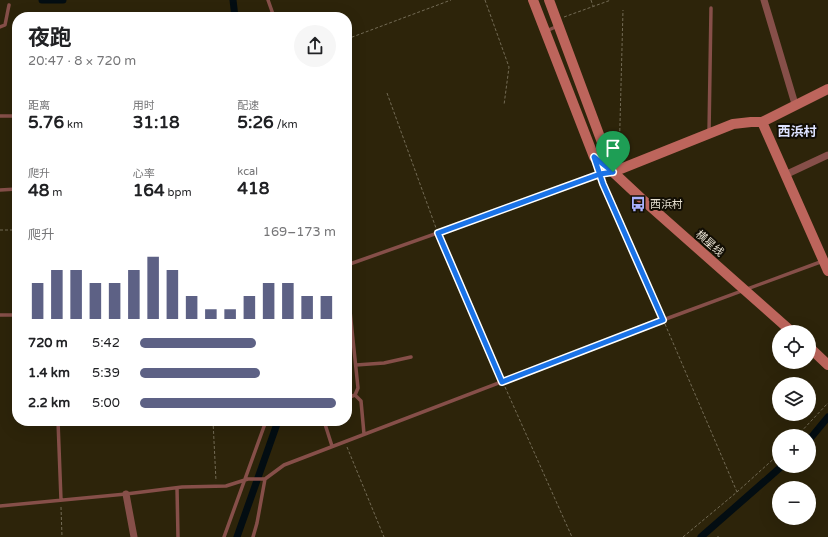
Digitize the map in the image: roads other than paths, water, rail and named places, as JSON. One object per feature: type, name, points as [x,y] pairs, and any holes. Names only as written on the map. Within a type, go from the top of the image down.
[{"type":"street","points":[[533,0],[594,157]]},
{"type":"street","name":"横星线","points":[[549,0],[616,170]]},
{"type":"street","points":[[764,0],[795,104]]},
{"type":"street","points":[[616,170],[733,124],[762,122],[795,104],[828,89]]},
{"type":"street","points":[[768,137],[775,116]]},
{"type":"street","points":[[762,122],[828,271]]},
{"type":"street","points":[[785,174],[828,155]]},
{"type":"street","name":"横星线","points":[[594,157],[616,170],[643,200],[784,325]]},
{"type":"street","points":[[816,354],[828,365]]},
{"type":"street","points":[[126,494],[134,537]]},
{"type":"lane","points":[[268,0],[272,12]]},
{"type":"lane","points":[[0,27],[5,25],[9,5]]},
{"type":"lane","points":[[708,135],[711,8]]},
{"type":"lane","points":[[544,31],[558,23]]},
{"type":"lane","points":[[0,116],[12,116]]},
{"type":"lane","points":[[594,157],[663,320]]},
{"type":"lane","points":[[352,263],[600,174],[616,170]]},
{"type":"lane","points":[[0,190],[12,189]]},
{"type":"lane","points":[[0,506],[177,488],[226,486],[247,480],[265,479],[284,465],[332,446],[663,320],[746,291],[823,261]]},
{"type":"lane","points":[[0,315],[12,315]]},
{"type":"lane","points":[[352,334],[358,388],[355,395],[352,396]]},
{"type":"lane","points":[[356,365],[384,363],[411,357]]},
{"type":"lane","points":[[355,395],[361,400],[364,434]]},
{"type":"lane","points":[[58,426],[60,500]]},
{"type":"lane","points":[[224,537],[247,480],[264,426]]},
{"type":"lane","points":[[326,426],[332,446]]},
{"type":"lane","points":[[253,537],[265,479]]},
{"type":"lane","points":[[177,488],[178,537]]},
{"type":"waterway","points":[[42,0],[63,0]]},
{"type":"waterway","points":[[233,0],[234,12]]},
{"type":"waterway","points":[[816,432],[828,417]]},
{"type":"waterway","points":[[237,537],[276,426]]},
{"type":"waterway","points":[[701,537],[774,473]]},
{"type":"place","name":"西浜村","points":[[638,204]]},
{"type":"district","name":"西浜村","points":[[797,131]]}]
